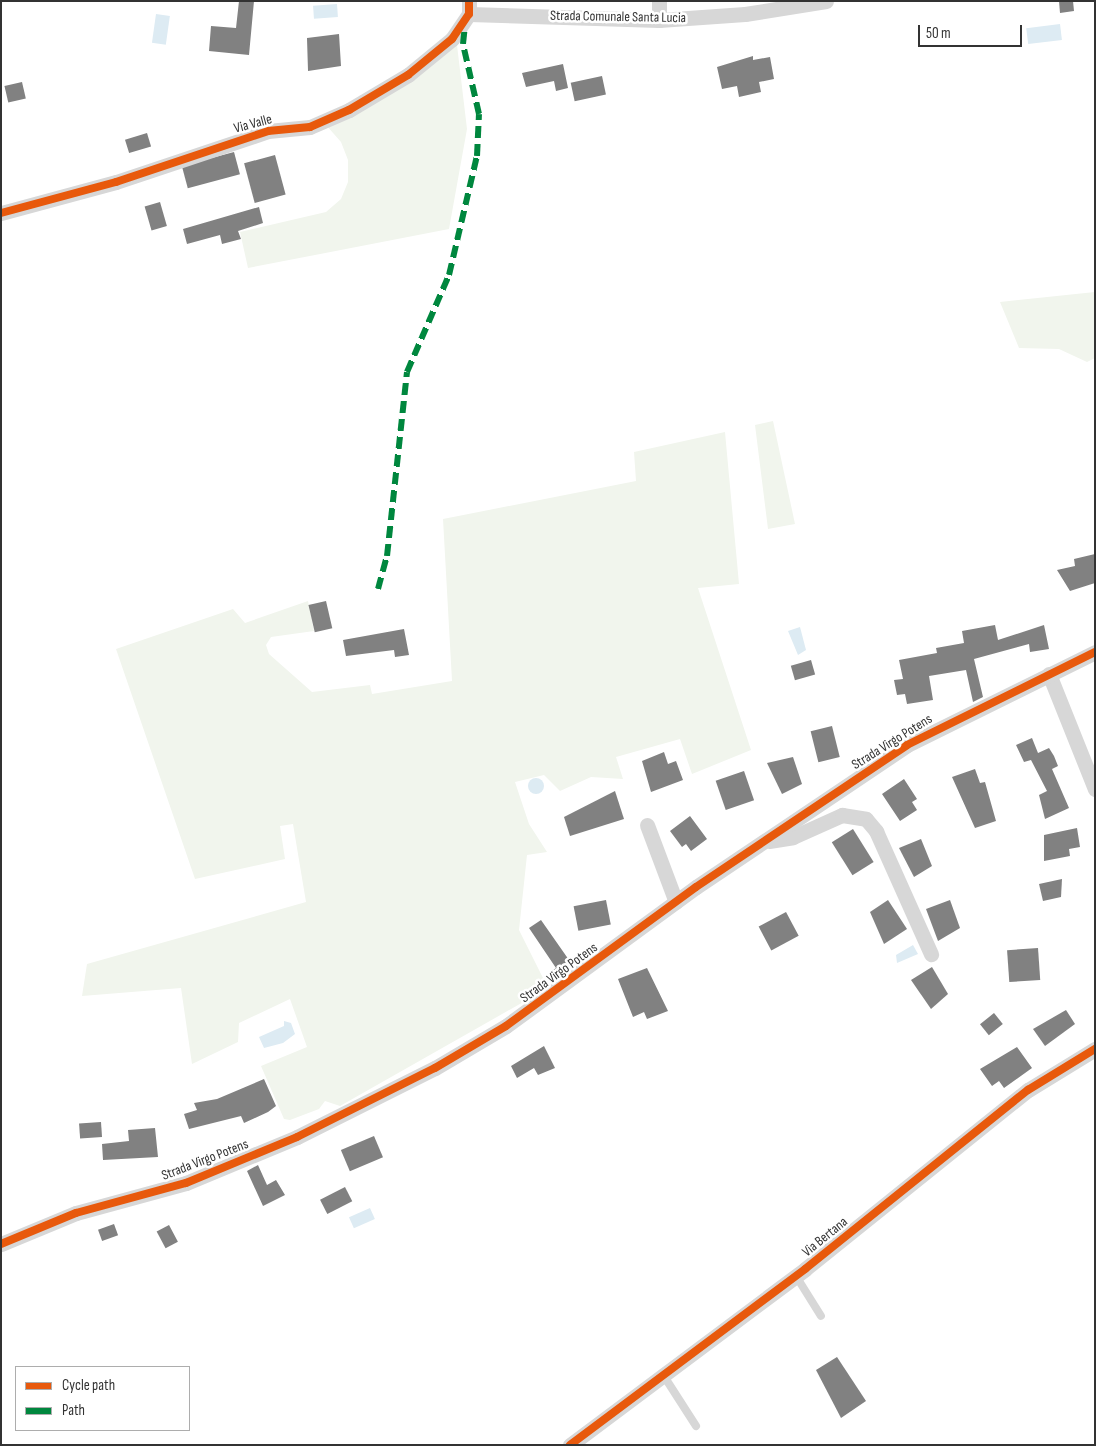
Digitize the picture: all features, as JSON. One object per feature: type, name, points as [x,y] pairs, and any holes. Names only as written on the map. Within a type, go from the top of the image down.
[{"type":"street","points":[[659,1],[660,20]]},
{"type":"street","name":"Strada Comunale Santa Lucia","points":[[469,8],[660,20],[745,14],[826,1]]},
{"type":"street","name":"Via Valle","points":[[1,213],[116,182],[268,131],[310,127],[408,74],[452,40],[469,8]]},
{"type":"street","name":"Strada Virgo Potens","points":[[1,1244],[76,1213],[186,1183],[357,1109],[506,1026],[676,902],[928,733],[1095,652]]},
{"type":"street","points":[[1049,674],[1095,789]]},
{"type":"street","points":[[762,843],[793,837],[842,815],[861,816],[876,831],[931,954]]},
{"type":"street","points":[[647,825],[676,902]]},
{"type":"street","name":"Via Bertana","points":[[570,1445],[662,1373],[796,1276],[1013,1102],[1095,1049]]},
{"type":"lane","points":[[796,1276],[821,1316]]},
{"type":"lane","points":[[662,1373],[696,1426]]},
{"type":"shaded area","points":[[337,4],[338,17],[314,19],[313,6]]},
{"type":"shaded area","points":[[156,14],[170,16],[166,45],[152,43]]},
{"type":"shaded area","points":[[1060,24],[1062,40],[1028,44],[1026,28]]},
{"type":"shaded area","points":[[457,45],[467,129],[449,229],[248,268],[240,232],[326,212],[341,199],[348,182],[348,160],[341,142],[326,125],[355,115]]},
{"type":"shaded area","points":[[1095,292],[1095,358],[1087,362],[1059,349],[1019,348],[1000,302]]},
{"type":"shaded area","points":[[773,421],[795,524],[768,529],[755,425]]},
{"type":"shaded area","points":[[725,432],[739,584],[698,588],[751,750],[692,774],[680,739],[616,757],[623,779],[591,777],[560,791],[544,775],[515,782],[529,824],[547,852],[527,855],[519,930],[548,988],[340,1106],[325,1101],[319,1109],[290,1120],[284,1119],[261,1066],[307,1047],[290,999],[239,1023],[238,1042],[192,1064],[181,988],[82,996],[87,964],[306,902],[293,824],[280,826],[285,859],[195,879],[116,649],[233,609],[245,623],[308,601],[314,631],[271,637],[266,645],[269,654],[312,692],[370,685],[372,694],[452,681],[443,519],[636,481],[634,452]]},
{"type":"shaded area","points":[[800,627],[806,650],[798,655],[788,631]]},
{"type":"shaded area","points":[[536,778],[542,780],[544,786],[542,792],[536,794],[530,792],[528,786],[530,780]]},
{"type":"shaded area","points":[[913,945],[918,954],[897,963],[896,955]]},
{"type":"shaded area","points":[[284,1021],[291,1023],[295,1034],[283,1043],[264,1048],[259,1037],[284,1026]]},
{"type":"shaded area","points":[[370,1208],[375,1219],[354,1228],[349,1217]]},
{"type":"building","points":[[239,1],[254,1],[249,55],[209,51],[211,26],[236,28]]},
{"type":"building","points":[[1059,1],[1073,1],[1074,11],[1060,13]]},
{"type":"building","points":[[339,34],[341,66],[308,71],[307,38]]},
{"type":"building","points":[[753,56],[753,60],[770,57],[774,79],[759,82],[761,92],[739,97],[737,86],[722,89],[717,67]]},
{"type":"building","points":[[563,64],[568,88],[556,91],[554,81],[526,87],[522,73]]},
{"type":"building","points":[[602,76],[606,95],[575,101],[571,83]]},
{"type":"building","points":[[22,82],[26,99],[8,103],[4,86]]},
{"type":"building","points":[[147,133],[151,146],[129,153],[125,140]]},
{"type":"building","points":[[234,152],[240,174],[188,188],[182,166]]},
{"type":"building","points":[[275,155],[286,195],[255,203],[244,163]]},
{"type":"building","points":[[160,202],[167,226],[152,230],[145,206]]},
{"type":"building","points":[[259,207],[263,223],[238,231],[241,239],[222,244],[220,235],[187,244],[183,229]]},
{"type":"building","points":[[1095,554],[1095,583],[1070,591],[1057,570],[1075,566],[1074,559]]},
{"type":"building","points":[[326,601],[332,628],[315,632],[308,605]]},
{"type":"building","points":[[995,625],[998,640],[1044,625],[1049,649],[1030,652],[1029,644],[974,659],[983,697],[973,702],[966,670],[929,676],[933,700],[907,704],[905,694],[897,695],[894,680],[903,679],[899,660],[937,653],[936,648],[964,643],[962,631]]},
{"type":"building","points":[[404,629],[409,655],[395,657],[394,650],[346,656],[343,640]]},
{"type":"building","points":[[811,660],[815,674],[795,680],[791,666]]},
{"type":"building","points":[[832,726],[840,757],[818,762],[811,731]]},
{"type":"building","points":[[1032,738],[1038,753],[1049,748],[1054,756],[1058,766],[1052,769],[1069,808],[1045,819],[1039,795],[1047,791],[1031,760],[1024,762],[1016,745]]},
{"type":"building","points":[[664,752],[668,764],[676,761],[683,780],[651,792],[642,761]]},
{"type":"building","points":[[793,757],[802,784],[782,794],[767,763]]},
{"type":"building","points":[[975,769],[980,783],[985,782],[996,821],[975,828],[952,777]]},
{"type":"building","points":[[744,771],[754,800],[726,810],[716,781]]},
{"type":"building","points":[[904,779],[917,799],[912,802],[917,810],[900,821],[882,794]]},
{"type":"building","points":[[615,791],[624,819],[570,836],[564,817]]},
{"type":"building","points":[[690,816],[707,839],[691,851],[686,844],[682,847],[670,831]]},
{"type":"building","points":[[1077,828],[1080,847],[1069,849],[1070,856],[1044,861],[1044,835]]},
{"type":"building","points":[[853,829],[874,862],[852,875],[832,842]]},
{"type":"building","points":[[921,839],[932,866],[914,877],[899,848]]},
{"type":"building","points":[[1062,879],[1061,897],[1043,901],[1039,884]]},
{"type":"building","points":[[606,900],[611,925],[578,931],[574,906]]},
{"type":"building","points":[[888,900],[907,929],[884,944],[870,912]]},
{"type":"building","points":[[950,900],[960,928],[938,941],[926,909]]},
{"type":"building","points":[[786,912],[799,936],[771,950],[759,927]]},
{"type":"building","points":[[541,920],[569,960],[577,954],[580,960],[557,977],[552,971],[556,968],[529,928]]},
{"type":"building","points":[[1038,948],[1040,980],[1009,982],[1007,950]]},
{"type":"building","points":[[932,967],[948,994],[931,1009],[911,980]]},
{"type":"building","points":[[647,968],[668,1011],[647,1019],[644,1012],[633,1017],[618,979]]},
{"type":"building","points":[[1066,1010],[1075,1024],[1045,1046],[1033,1029]]},
{"type":"building","points":[[994,1013],[1003,1024],[989,1035],[980,1024]]},
{"type":"building","points":[[544,1046],[555,1068],[538,1075],[534,1068],[517,1078],[511,1066]]},
{"type":"building","points":[[1017,1047],[1032,1068],[1004,1088],[999,1081],[992,1086],[980,1069]]},
{"type":"building","points":[[264,1079],[276,1106],[268,1112],[244,1123],[241,1116],[189,1129],[184,1114],[197,1110],[194,1103],[217,1099]]},
{"type":"building","points":[[101,1122],[102,1137],[80,1138],[79,1124]]},
{"type":"building","points":[[155,1128],[158,1157],[103,1160],[102,1144],[129,1141],[128,1130]]},
{"type":"building","points":[[374,1136],[383,1157],[350,1171],[341,1150]]},
{"type":"building","points":[[258,1165],[267,1185],[276,1180],[285,1195],[263,1206],[247,1171]]},
{"type":"building","points":[[345,1187],[352,1201],[327,1214],[320,1200]]},
{"type":"building","points":[[114,1224],[118,1235],[102,1241],[98,1230]]},
{"type":"building","points":[[169,1225],[178,1242],[166,1248],[157,1232]]},
{"type":"building","points":[[837,1357],[866,1401],[841,1418],[816,1370]]},
{"type":"marked path","points":[[378,589],[387,556],[407,372],[449,275],[477,156],[479,114],[463,44],[465,26]]},
{"type":"cycle path","points":[[1,213],[116,182],[268,131],[310,127],[349,110],[408,75],[452,39],[469,14],[469,1]]},
{"type":"cycle path","points":[[1,1244],[76,1213],[186,1183],[297,1137],[435,1068],[506,1026],[696,887],[907,745],[1095,652]]},
{"type":"cycle path","points":[[570,1445],[805,1269],[1028,1090],[1095,1049]]}]
